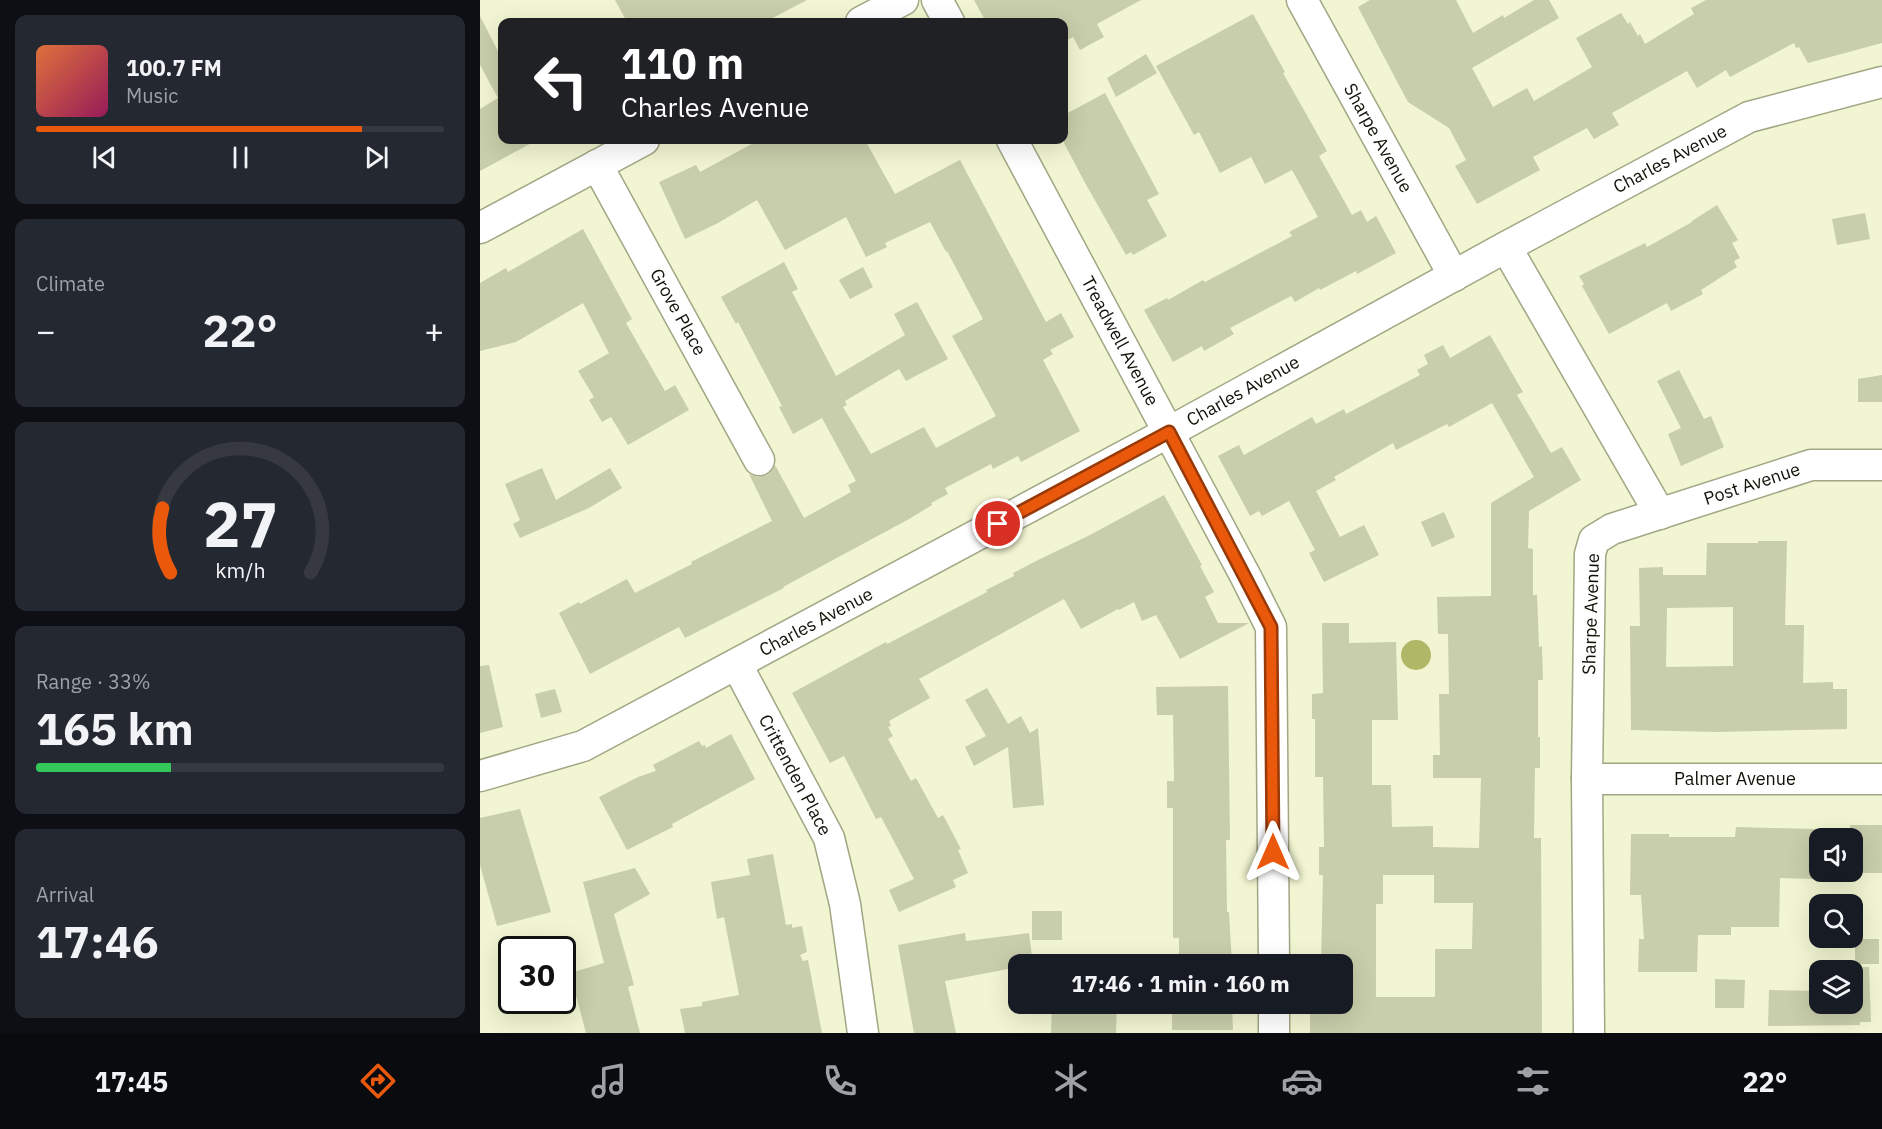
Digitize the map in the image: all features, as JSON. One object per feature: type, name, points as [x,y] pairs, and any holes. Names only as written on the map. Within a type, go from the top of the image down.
[{"type":"street","points":[[869,18],[903,0]]},
{"type":"street","points":[[937,0],[947,18]]},
{"type":"street","name":"Sharpe Avenue","points":[[1302,0],[1454,276]]},
{"type":"street","name":"Charles Avenue","points":[[480,776],[583,746],[1169,432],[1749,117],[1882,82]]},
{"type":"street","points":[[480,228],[636,144]]},
{"type":"street","name":"Treadwell Avenue","points":[[1014,144],[1271,627],[1274,954]]},
{"type":"street","name":"Grove Place","points":[[597,165],[759,460]]},
{"type":"street","points":[[1506,247],[1660,514]]},
{"type":"street","name":"Post Avenue","points":[[1660,514],[1811,465],[1882,465]]},
{"type":"street","name":"Sharpe Avenue","points":[[1589,1033],[1587,779],[1590,555],[1594,540],[1612,529],[1660,514]]},
{"type":"street","name":"Crittenden Place","points":[[737,665],[829,838],[845,904],[863,1033]]},
{"type":"street","name":"Palmer Avenue","points":[[1587,779],[1882,779]]},
{"type":"street","points":[[1274,1014],[1274,1033]]},
{"type":"shaded area","points":[[1416,640],[1427,644],[1431,655],[1427,666],[1416,670],[1405,666],[1401,655],[1405,644]]},
{"type":"building","points":[[615,0],[807,0],[773,18],[625,18]]},
{"type":"building","points":[[974,0],[1141,0],[1097,24],[1104,37],[1080,50],[1073,37],[1068,40],[1068,18],[984,18]]},
{"type":"building","points":[[1370,0],[1456,0],[1473,33],[1534,0],[1549,0],[1559,18],[1472,68],[1493,107],[1527,88],[1534,101],[1592,67],[1576,38],[1621,13],[1628,24],[1630,22],[1638,36],[1640,34],[1645,44],[1694,14],[1691,8],[1706,0],[1882,0],[1882,43],[1808,63],[1799,47],[1796,48],[1794,43],[1730,77],[1726,70],[1697,88],[1687,71],[1612,113],[1619,125],[1594,139],[1587,128],[1533,157],[1540,170],[1477,204],[1455,166],[1466,160],[1449,128],[1408,102],[1392,72],[1358,7]]},
{"type":"building","points":[[1253,14],[1327,151],[1319,156],[1352,215],[1361,210],[1367,222],[1376,216],[1396,253],[1357,274],[1356,271],[1320,290],[1319,288],[1295,302],[1291,296],[1230,328],[1234,334],[1204,351],[1202,346],[1173,362],[1144,310],[1167,298],[1168,300],[1203,280],[1205,282],[1292,236],[1289,232],[1318,217],[1292,170],[1265,184],[1251,157],[1220,173],[1199,132],[1194,135],[1156,66]]},
{"type":"building","points":[[480,16],[498,51],[498,98],[480,65]]},
{"type":"building","points":[[1146,54],[1157,73],[1116,97],[1107,78]]},
{"type":"building","points":[[1105,93],[1159,194],[1147,200],[1167,236],[1133,255],[1131,252],[1126,255],[1065,144],[1068,144],[1068,113]]},
{"type":"building","points":[[498,98],[498,144],[530,144],[480,171],[480,109]]},
{"type":"building","points":[[752,144],[867,144],[895,194],[960,160],[1046,322],[1061,313],[1074,337],[1050,350],[1053,354],[1043,360],[1080,431],[1021,462],[1018,456],[993,469],[991,464],[945,488],[948,494],[909,519],[784,588],[685,638],[679,627],[590,674],[559,613],[627,579],[635,593],[772,521],[749,474],[758,477],[767,475],[775,465],[804,518],[851,492],[848,485],[856,481],[822,418],[793,434],[779,407],[782,406],[738,322],[736,324],[721,297],[784,262],[798,289],[792,292],[836,376],[905,335],[894,314],[917,302],[948,359],[906,381],[899,369],[845,401],[847,405],[843,407],[871,454],[924,427],[936,448],[996,416],[952,336],[983,319],[930,222],[885,243],[887,247],[866,257],[846,217],[785,250],[757,200],[685,239],[659,182],[696,165],[700,172]]},
{"type":"building","points":[[1717,205],[1738,240],[1732,243],[1740,258],[1734,261],[1737,267],[1701,290],[1703,294],[1671,311],[1667,303],[1609,334],[1582,286],[1584,284],[1579,276],[1645,243],[1647,247]]},
{"type":"building","points":[[1865,213],[1870,239],[1837,245],[1832,219]]},
{"type":"building","points":[[583,229],[632,319],[626,323],[665,391],[675,385],[689,410],[628,445],[611,417],[602,422],[589,400],[594,397],[578,371],[609,353],[583,303],[516,342],[480,351],[480,283],[506,268],[508,272]]},
{"type":"building","points":[[863,267],[873,287],[850,299],[839,280]]},
{"type":"building","points":[[1490,335],[1523,392],[1517,395],[1551,453],[1562,447],[1581,480],[1529,511],[1528,548],[1533,549],[1533,595],[1537,595],[1543,680],[1538,680],[1540,768],[1535,768],[1534,838],[1541,838],[1542,1033],[1310,1033],[1310,1014],[1353,1014],[1353,954],[1321,954],[1323,875],[1319,875],[1319,847],[1324,847],[1323,777],[1315,777],[1315,719],[1312,719],[1312,694],[1323,693],[1322,623],[1349,623],[1349,643],[1396,642],[1398,720],[1372,720],[1372,785],[1391,785],[1392,827],[1433,826],[1433,847],[1479,848],[1481,778],[1433,778],[1433,755],[1440,755],[1439,694],[1449,694],[1448,634],[1438,634],[1437,597],[1491,596],[1491,503],[1534,477],[1492,403],[1449,427],[1447,424],[1396,450],[1393,443],[1334,477],[1336,480],[1316,491],[1340,537],[1364,525],[1379,555],[1324,582],[1309,553],[1315,550],[1289,501],[1262,516],[1259,511],[1250,516],[1218,456],[1239,445],[1244,455],[1312,417],[1316,424],[1344,409],[1346,414],[1420,375],[1417,370],[1428,364],[1424,355],[1443,345],[1450,358]],"holes":[[[1383,875],[1434,875],[1434,903],[1473,903],[1472,949],[1435,949],[1435,997],[1376,997],[1376,904],[1383,904]]]},
{"type":"building","points":[[1679,370],[1704,419],[1711,416],[1724,447],[1681,466],[1668,434],[1681,428],[1657,381]]},
{"type":"building","points":[[1882,375],[1882,402],[1858,402],[1858,379]]},
{"type":"building","points":[[542,468],[556,500],[610,468],[622,488],[589,508],[520,538],[513,524],[520,520],[505,484]]},
{"type":"building","points":[[1164,495],[1214,592],[1205,597],[1218,623],[1249,623],[1180,659],[1156,615],[1142,621],[1134,602],[1081,629],[1064,599],[919,679],[930,698],[889,721],[891,726],[888,727],[893,736],[888,739],[911,781],[916,778],[938,818],[943,815],[961,849],[958,850],[968,873],[953,880],[956,887],[899,912],[889,890],[914,879],[881,817],[876,819],[844,756],[830,763],[792,693],[886,642],[887,644],[987,592],[986,590],[1014,576],[1013,573]]},
{"type":"building","points":[[1444,512],[1455,537],[1432,547],[1421,522]]},
{"type":"building","points":[[1758,541],[1787,541],[1785,625],[1804,625],[1803,683],[1833,682],[1833,689],[1847,689],[1847,729],[1717,732],[1631,730],[1630,626],[1640,626],[1639,568],[1663,567],[1663,575],[1706,575],[1707,543],[1758,543]],"holes":[[[1733,607],[1733,666],[1666,667],[1667,608]]]},
{"type":"building","points":[[489,665],[503,727],[480,733],[480,666]]},
{"type":"building","points":[[1228,686],[1230,840],[1226,840],[1227,912],[1229,912],[1231,954],[1179,954],[1179,938],[1173,938],[1173,808],[1167,808],[1167,781],[1174,781],[1173,715],[1157,715],[1156,687]]},
{"type":"building","points":[[987,688],[1008,724],[1021,716],[1030,733],[1038,728],[1044,805],[1013,808],[1008,747],[974,766],[965,747],[986,736],[965,700]]},
{"type":"building","points":[[555,689],[562,712],[541,718],[535,694]]},
{"type":"building","points":[[731,734],[755,779],[672,824],[673,827],[627,850],[599,797],[638,777],[656,771],[653,765],[699,741],[706,748]]},
{"type":"building","points":[[520,809],[551,912],[497,926],[480,865],[480,818]]},
{"type":"building","points":[[1850,825],[1882,825],[1882,873],[1863,873],[1863,828],[1850,828]]},
{"type":"building","points":[[1736,827],[1809,829],[1809,879],[1780,878],[1779,927],[1731,927],[1731,935],[1698,935],[1697,972],[1638,972],[1639,939],[1644,939],[1641,895],[1630,895],[1631,834],[1669,834],[1669,837],[1735,837]]},
{"type":"building","points":[[773,854],[786,925],[792,924],[792,928],[802,926],[807,952],[800,955],[803,961],[808,960],[822,1033],[685,1033],[680,1009],[702,1006],[702,1002],[739,995],[724,917],[717,919],[711,882],[750,875],[747,859]]},
{"type":"building","points":[[635,868],[650,894],[614,914],[634,985],[628,987],[640,1033],[586,1033],[576,996],[576,971],[604,963],[583,882]]},
{"type":"building","points":[[1032,911],[1062,911],[1062,940],[1032,940]]},
{"type":"building","points":[[965,933],[966,941],[1029,933],[1032,954],[1008,954],[1008,969],[945,981],[956,1033],[914,1033],[898,945]]},
{"type":"building","points":[[1863,939],[1879,939],[1879,964],[1863,964],[1863,960],[1855,960],[1855,948],[1863,948]]},
{"type":"building","points":[[1863,967],[1869,967],[1871,1022],[1860,1022],[1860,1025],[1768,1026],[1769,990],[1809,991],[1809,1014],[1863,1014]]},
{"type":"building","points":[[1715,979],[1745,980],[1744,1008],[1715,1008]]},
{"type":"building","points":[[1052,1014],[1117,1014],[1116,1033],[1051,1033]]},
{"type":"building","points":[[1172,1014],[1232,1014],[1233,1030],[1172,1030]]},
{"type":"route","points":[[998,524],[1169,432],[1271,627],[1273,852]]}]
